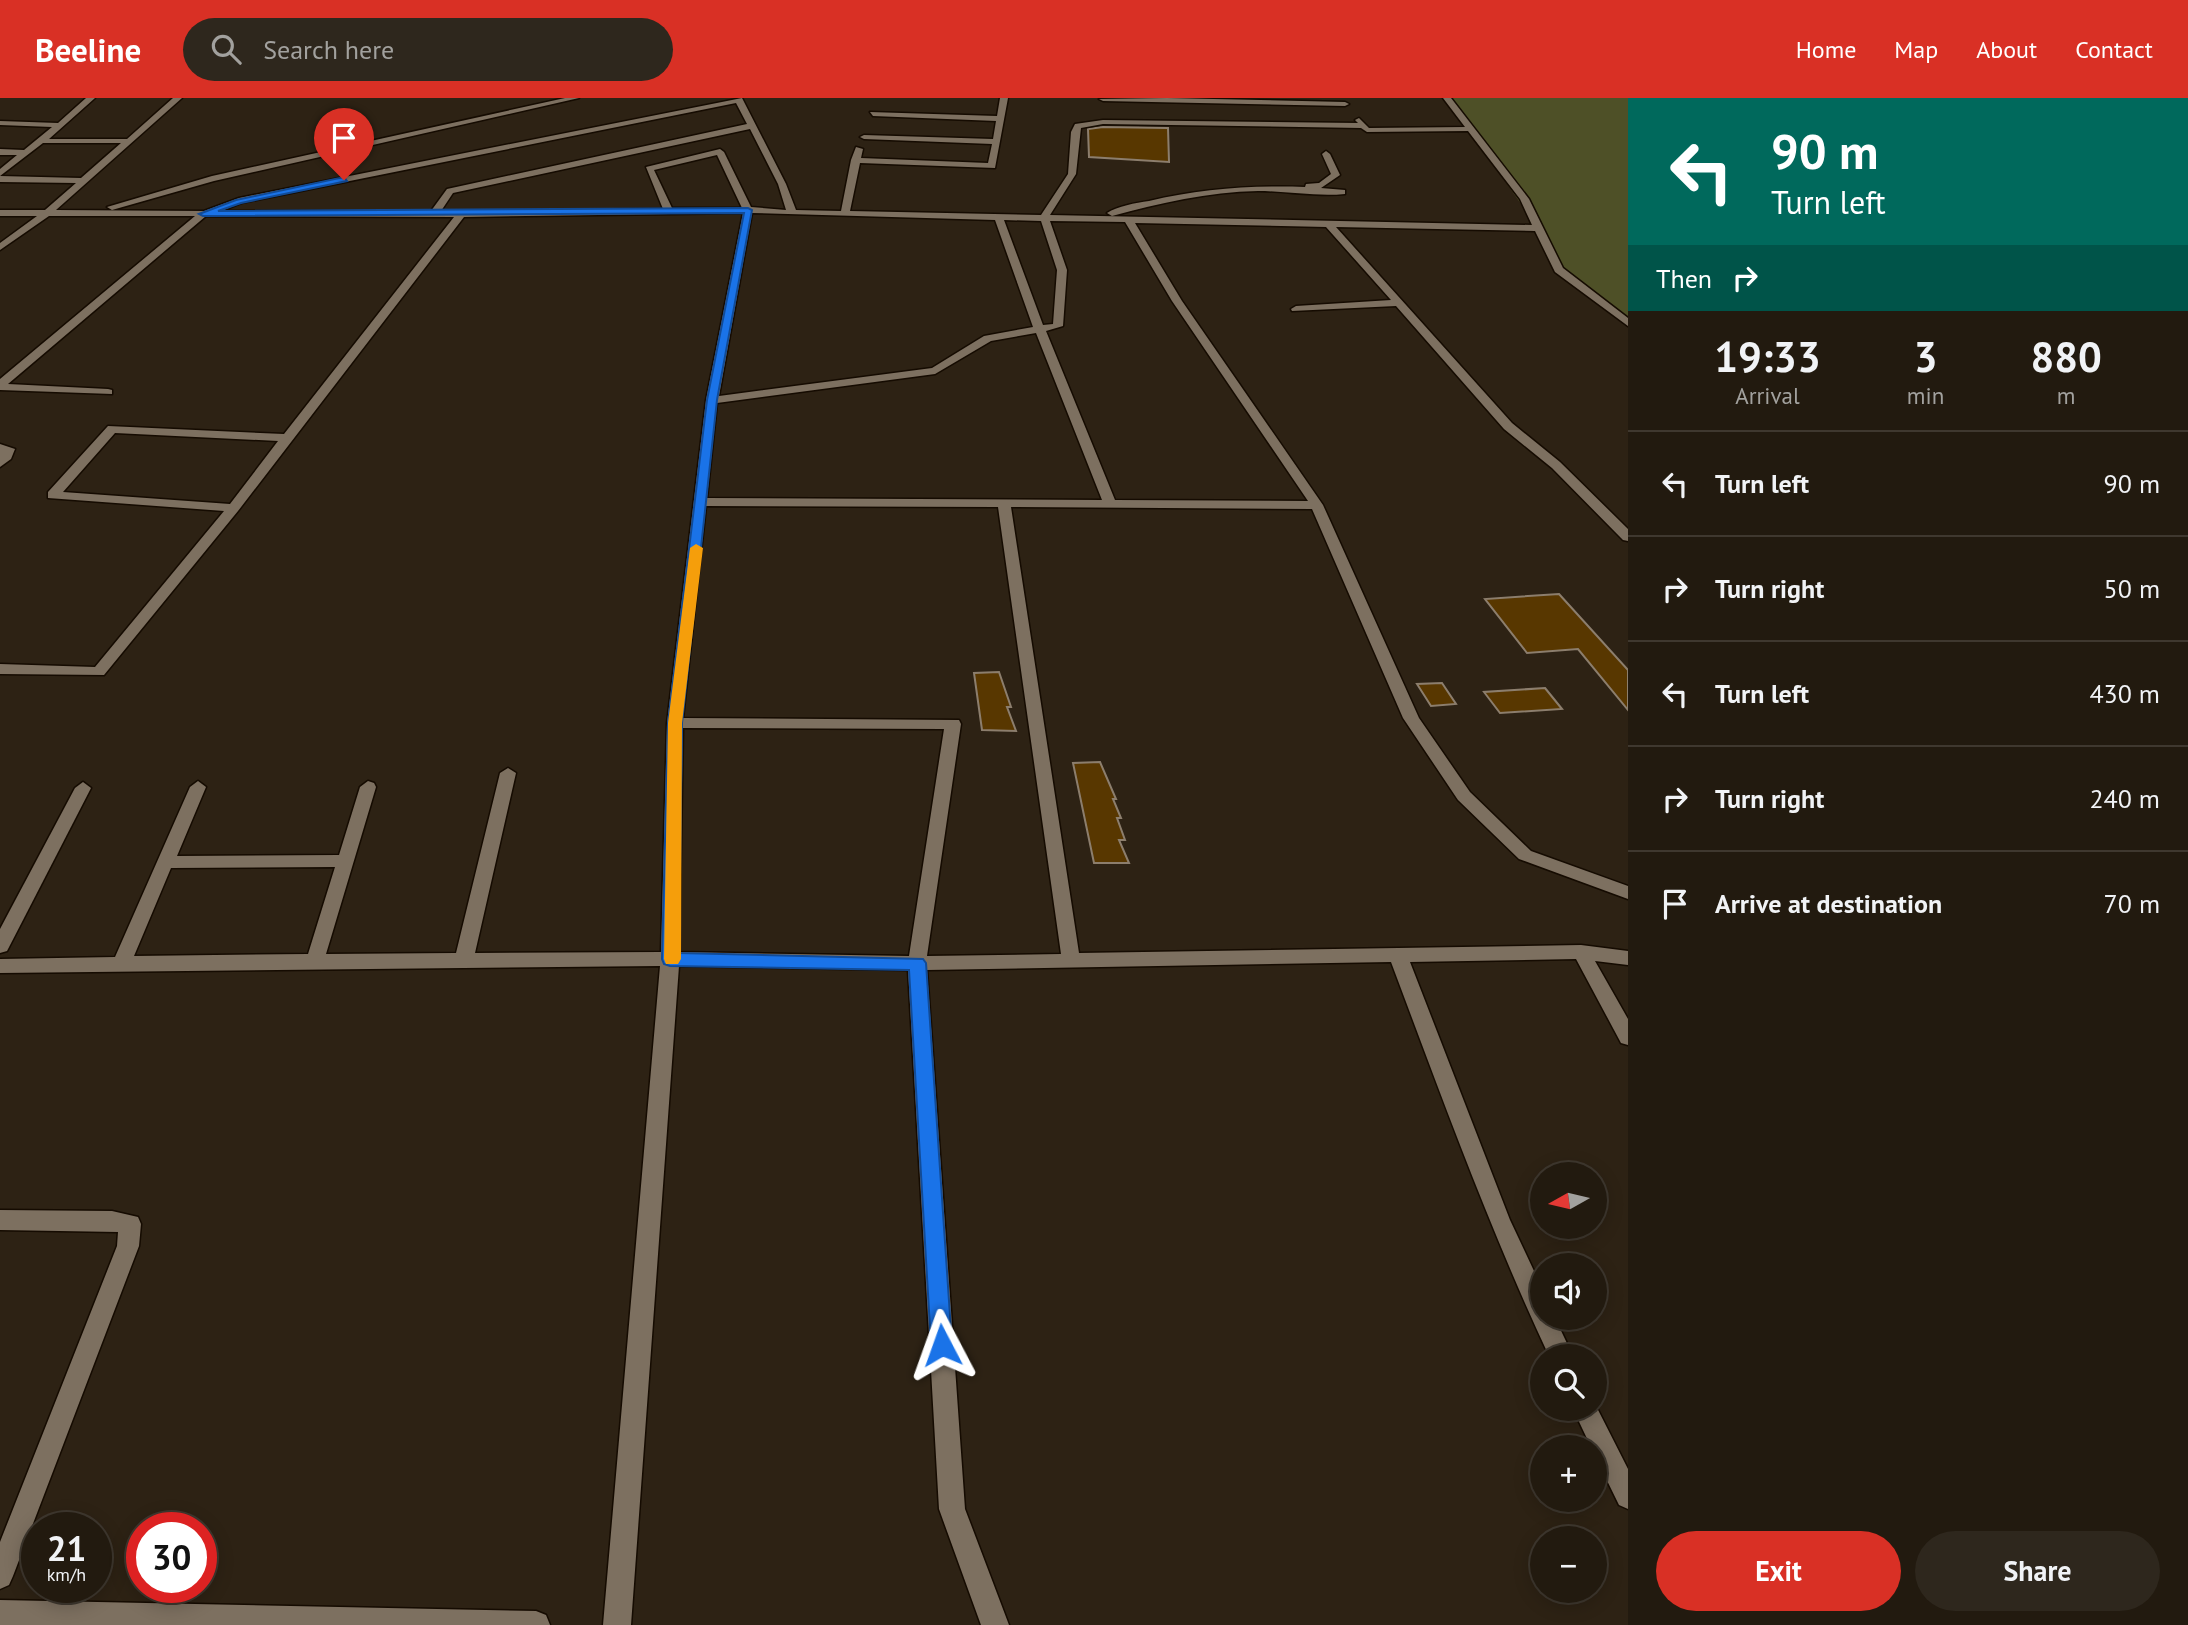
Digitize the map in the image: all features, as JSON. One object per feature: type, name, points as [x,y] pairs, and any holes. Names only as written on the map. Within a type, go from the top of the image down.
[{"type":"street","points":[[0,173],[92,98]]},
{"type":"street","points":[[0,247],[46,214],[178,98]]},
{"type":"street","points":[[90,214],[212,179],[575,98]]},
{"type":"street","points":[[855,160],[992,166],[1004,98]]},
{"type":"street","points":[[1103,122],[1102,98],[1343,101],[1367,130],[1472,129]]},
{"type":"street","points":[[1447,98],[1524,199],[1559,270],[1628,323]]},
{"type":"street","points":[[0,386],[203,214],[239,201],[738,99],[782,184],[792,213]]},
{"type":"street","points":[[845,214],[855,160],[875,110],[1000,119]]},
{"type":"street","points":[[1044,217],[1072,174],[1075,132],[1079,126],[1103,122],[1364,126]]},
{"type":"street","points":[[0,123],[60,125]]},
{"type":"street","points":[[434,214],[450,191],[751,126]]},
{"type":"street","points":[[864,137],[996,142]]},
{"type":"street","points":[[41,141],[129,141]]},
{"type":"street","points":[[0,152],[25,153]]},
{"type":"street","points":[[617,1625],[670,959],[675,723],[712,400],[748,210],[720,152],[649,169],[667,210]]},
{"type":"street","points":[[1095,218],[1146,203],[1220,189],[1321,185],[1336,175],[1326,154]]},
{"type":"street","points":[[0,179],[85,181]]},
{"type":"street","points":[[1291,187],[1342,192]]},
{"type":"street","points":[[0,213],[461,214],[748,210],[1538,228]]},
{"type":"street","points":[[0,669],[99,672],[233,508],[461,214]]},
{"type":"street","points":[[999,216],[1015,253],[1040,329],[1110,503]]},
{"type":"street","points":[[712,400],[935,371],[988,338],[1058,326],[1062,270],[1044,217]]},
{"type":"street","points":[[1128,219],[1177,301],[1317,505],[1411,718],[1464,796],[1525,855],[1628,893]]},
{"type":"street","points":[[1328,223],[1508,426],[1556,466],[1628,537]]},
{"type":"street","points":[[1296,309],[1399,303]]},
{"type":"street","points":[[0,386],[108,392]]},
{"type":"street","points":[[233,508],[52,495],[113,429],[286,438]]},
{"type":"street","points":[[0,448],[9,449],[7,456],[0,463]]},
{"type":"street","points":[[702,502],[1317,505]]},
{"type":"street","points":[[1004,503],[1071,960]]},
{"type":"street","points":[[675,723],[953,724],[917,963],[952,1509],[995,1625]]},
{"type":"street","points":[[464,960],[508,773]]},
{"type":"street","points":[[121,964],[198,787]]},
{"type":"street","points":[[315,961],[368,787]]},
{"type":"street","points":[[0,946],[83,788]]},
{"type":"street","points":[[165,862],[346,861]]},
{"type":"street","points":[[0,966],[670,959],[917,963],[1581,952],[1628,958]]},
{"type":"street","points":[[1581,952],[1628,1037]]},
{"type":"street","points":[[1398,955],[1499,1220],[1530,1288]]},
{"type":"street","points":[[0,1220],[112,1221],[130,1224],[128,1246],[0,1576]]},
{"type":"street","points":[[1591,1421],[1628,1496]]},
{"type":"street","points":[[0,1614],[536,1625]]},
{"type":"green space","points":[[1446,98],[1628,98],[1628,323],[1559,270],[1538,228]]},
{"type":"building","points":[[1168,128],[1169,162],[1089,157],[1088,129]]},
{"type":"building","points":[[1559,594],[1628,670],[1628,710],[1578,649],[1527,653],[1485,599]]},
{"type":"building","points":[[999,672],[1016,731],[982,730],[974,673]]},
{"type":"building","points":[[1442,683],[1456,704],[1431,706],[1417,684]]},
{"type":"building","points":[[1545,688],[1562,709],[1500,713],[1484,692]]},
{"type":"building","points":[[1100,762],[1116,799],[1113,799],[1121,818],[1117,818],[1125,840],[1119,840],[1129,863],[1094,863],[1073,763]]},
{"type":"slow traffic","points":[[672,959],[675,723],[696,548]]},
{"type":"route","points":[[344,180],[239,201],[203,214],[748,210],[712,400],[675,723],[670,959],[917,963],[942,1345]]}]
